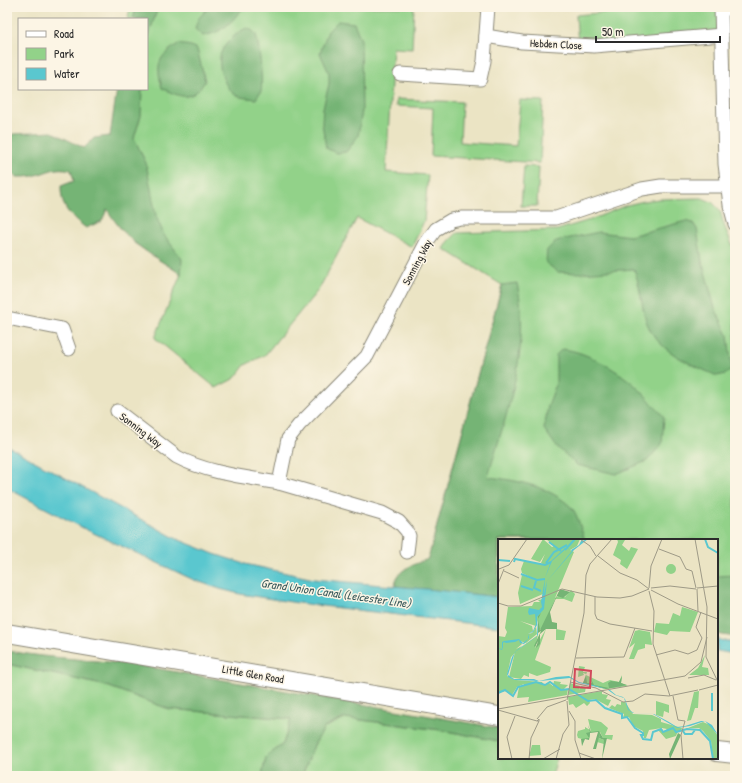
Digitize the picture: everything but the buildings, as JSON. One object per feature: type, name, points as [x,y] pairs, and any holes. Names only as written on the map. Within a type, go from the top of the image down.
[{"type":"main road","name":"Little Glen Road","points":[[7,633],[498,716]]},
{"type":"main road","points":[[718,752],[735,754]]},
{"type":"street","points":[[400,74],[480,79],[484,61],[488,7]]},
{"type":"street","points":[[735,9],[721,8],[725,164],[735,224]]},
{"type":"street","name":"Hebden Close","points":[[486,36],[522,42],[594,46],[722,35]]},
{"type":"street","name":"Sonning Way","points":[[279,483],[288,439],[299,425],[367,356],[426,243],[436,229],[444,224],[461,218],[556,218],[642,189],[662,186],[728,186]]},
{"type":"street","points":[[7,318],[62,329],[68,349]]},
{"type":"street","name":"Sonning Way","points":[[117,411],[177,457],[188,462],[236,475],[279,483],[382,513],[399,522],[407,531],[409,536],[407,552]]},
{"type":"green space","points":[[130,7],[414,7],[412,49],[393,48],[386,172],[428,175],[424,221],[412,247],[357,218],[319,289],[265,355],[245,365],[235,378],[216,388],[155,338],[181,274],[134,243],[120,90],[148,90],[148,18],[128,18]]},
{"type":"green space","points":[[136,7],[158,7],[148,38],[148,18],[133,18]]},
{"type":"green space","points":[[209,7],[244,7],[222,29],[203,36],[195,29],[198,19]]},
{"type":"green space","points":[[664,7],[721,7],[722,35],[578,45],[576,15]]},
{"type":"green space","points":[[338,21],[354,23],[361,40],[362,111],[358,136],[346,152],[336,153],[326,148],[322,123],[323,108],[329,84],[329,73],[320,53],[328,31]]},
{"type":"green space","points":[[247,28],[255,33],[259,52],[261,92],[256,99],[239,97],[233,93],[223,79],[220,68],[220,57],[223,48],[235,36]]},
{"type":"green space","points":[[178,44],[191,46],[197,49],[205,81],[200,88],[191,95],[181,96],[162,88],[159,73],[160,62],[166,53]]},
{"type":"green space","points":[[117,90],[142,90],[141,116],[134,138],[146,163],[156,216],[164,235],[182,259],[181,274],[131,239],[122,231],[107,209],[102,221],[86,228],[75,219],[64,206],[61,194],[61,186],[74,181],[71,170],[56,169],[33,176],[17,177],[7,169],[7,138],[13,134],[52,132],[84,148],[94,138],[110,136]]},
{"type":"green space","points":[[396,99],[462,102],[460,142],[516,146],[520,100],[543,101],[540,163],[431,156],[433,108],[396,106]]},
{"type":"green space","points":[[524,166],[539,167],[537,206],[521,206]]},
{"type":"green space","points":[[702,198],[712,202],[720,210],[724,225],[735,252],[735,636],[718,634],[718,539],[498,539],[498,596],[428,559],[502,285],[444,249],[449,241],[457,233],[557,230],[590,220],[627,205],[659,199]]},
{"type":"green space","points":[[686,221],[693,223],[697,229],[702,261],[715,308],[728,335],[732,369],[726,374],[717,376],[684,361],[664,347],[656,339],[645,317],[638,281],[634,269],[580,273],[558,272],[546,263],[547,250],[556,241],[599,232],[630,236]]},
{"type":"green space","points":[[517,283],[521,308],[521,332],[515,381],[488,477],[521,482],[554,494],[572,508],[578,519],[585,539],[498,539],[498,597],[395,586],[398,575],[406,568],[428,559],[502,285]]},
{"type":"green space","points":[[562,349],[593,358],[613,369],[632,382],[664,417],[662,444],[647,461],[616,474],[577,465],[556,446],[544,429],[548,406],[556,384],[556,355]]},
{"type":"green space","points":[[735,575],[735,637],[718,634],[718,576]]},
{"type":"green space","points":[[7,651],[42,656],[131,664],[498,728],[498,741],[441,730],[345,718],[325,727],[314,745],[302,776],[262,776],[266,757],[283,744],[291,719],[169,709],[107,686],[7,664]]},
{"type":"green space","points":[[7,664],[107,686],[169,709],[291,719],[283,744],[266,757],[262,776],[7,776]]},
{"type":"green space","points":[[345,718],[441,730],[498,741],[498,759],[557,759],[552,776],[302,776],[314,745],[325,727]]},
{"type":"water","name":"Grand Union Canal (Leicester Line)","points":[[7,446],[177,539],[214,554],[245,564],[314,579],[498,597],[498,627],[298,603],[240,594],[220,589],[194,580],[87,530],[7,488]]},
{"type":"water","points":[[718,638],[720,640],[735,642],[735,654],[718,651]]}]
